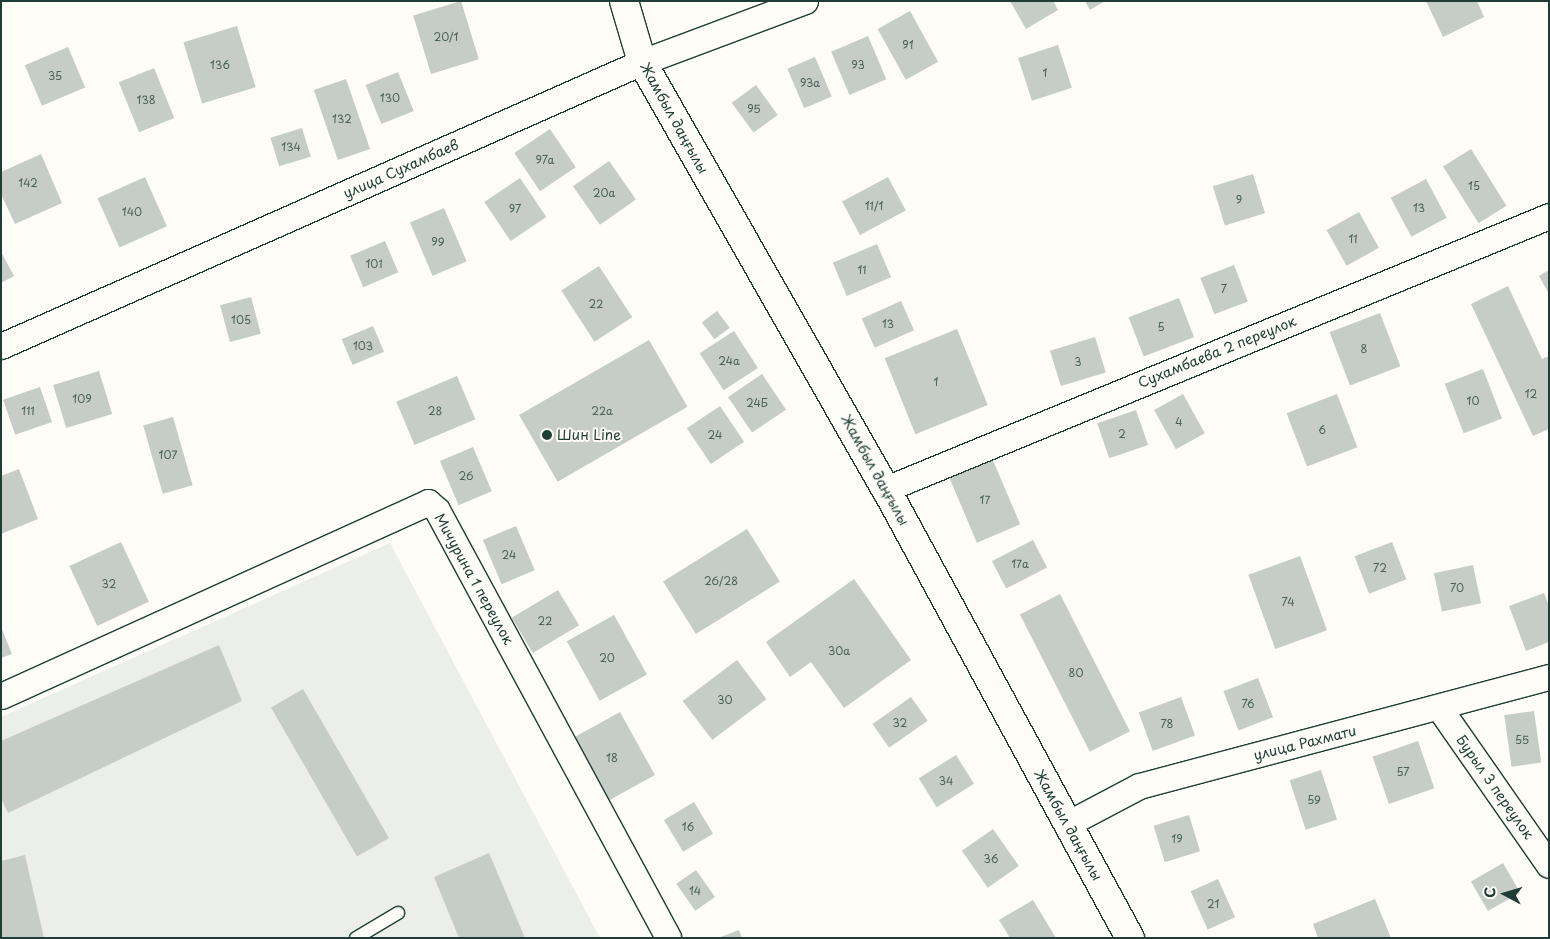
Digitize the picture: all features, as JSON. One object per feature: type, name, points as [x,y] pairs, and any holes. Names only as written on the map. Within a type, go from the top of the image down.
[{"type":"main road","name":"Жамбыл даңғылы","points":[[624,1],[642,62],[886,489],[1130,938]]},
{"type":"street","name":"улица Сухамбаев","points":[[1,346],[642,62],[805,1]]},
{"type":"street","name":"Сухамбаева 2 переулок","points":[[886,489],[1549,216]]},
{"type":"street","name":"Мичурина 1 переулок","points":[[1,696],[428,502],[437,510],[668,938]]},
{"type":"street","name":"улица Рахмати","points":[[1068,824],[1139,786],[1440,709],[1549,678]]},
{"type":"street","name":"Бурыл 3 переулок","points":[[1440,709],[1549,865]]},
{"type":"lane","points":[[356,938],[398,912]]},
{"type":"shaded area","points":[[390,543],[600,938],[1,938],[1,717]]},
{"type":"building","points":[[461,1],[479,59],[431,74],[413,16]]},
{"type":"building","points":[[1010,1],[1053,1],[1058,10],[1026,29]]},
{"type":"building","points":[[1085,1],[1105,1],[1090,10]]},
{"type":"building","points":[[1426,1],[1477,1],[1484,17],[1443,37]]},
{"type":"building","points":[[910,11],[938,62],[906,80],[878,29]]},
{"type":"building","points":[[237,26],[256,87],[202,104],[183,42]]},
{"type":"building","points":[[868,36],[886,79],[850,95],[831,52]]},
{"type":"building","points":[[1058,45],[1072,88],[1032,101],[1018,58]]},
{"type":"building","points":[[68,47],[85,88],[42,106],[25,65]]},
{"type":"building","points":[[815,57],[832,97],[804,108],[787,69]]},
{"type":"building","points":[[154,68],[174,118],[139,132],[119,82]]},
{"type":"building","points":[[398,72],[414,111],[381,124],[366,85]]},
{"type":"building","points":[[346,79],[370,149],[338,160],[314,90]]},
{"type":"building","points":[[756,85],[778,115],[753,133],[732,103]]},
{"type":"building","points":[[302,128],[311,157],[279,166],[270,138]]},
{"type":"building","points":[[550,129],[576,167],[540,191],[514,153]]},
{"type":"building","points":[[1471,149],[1507,206],[1479,223],[1443,166]]},
{"type":"building","points":[[41,154],[62,203],[15,224],[1,194],[1,172]]},
{"type":"building","points":[[609,161],[636,200],[600,225],[573,186]]},
{"type":"building","points":[[1253,174],[1265,213],[1225,225],[1213,186]]},
{"type":"building","points":[[145,177],[167,226],[119,247],[97,198]]},
{"type":"building","points":[[888,177],[906,211],[860,235],[842,201]]},
{"type":"building","points":[[520,178],[546,217],[511,241],[484,202]]},
{"type":"building","points":[[1426,179],[1447,218],[1411,237],[1391,198]]},
{"type":"building","points":[[444,208],[467,261],[433,276],[410,222]]},
{"type":"building","points":[[1359,212],[1379,248],[1347,266],[1327,230]]},
{"type":"building","points":[[385,241],[398,272],[363,287],[350,256]]},
{"type":"building","points":[[877,244],[891,277],[847,296],[833,263]]},
{"type":"building","points":[[1,252],[14,276],[1,283]]},
{"type":"building","points":[[1234,265],[1248,301],[1214,314],[1200,278]]},
{"type":"building","points":[[599,266],[632,317],[594,342],[561,291]]},
{"type":"building","points":[[1549,270],[1549,294],[1539,276]]},
{"type":"building","points":[[1508,286],[1542,359],[1549,356],[1549,429],[1533,436],[1471,304]]},
{"type":"building","points":[[251,297],[261,334],[230,342],[220,305]]},
{"type":"building","points":[[1179,298],[1194,337],[1144,357],[1129,317]]},
{"type":"building","points":[[901,301],[914,330],[875,348],[862,318]]},
{"type":"building","points":[[717,311],[730,328],[714,339],[702,322]]},
{"type":"building","points":[[1380,313],[1400,366],[1350,386],[1330,332]]},
{"type":"building","points":[[373,326],[384,352],[353,365],[342,339]]},
{"type":"building","points":[[957,329],[988,405],[915,434],[885,358]]},
{"type":"building","points":[[734,331],[758,368],[724,390],[700,353]]},
{"type":"building","points":[[1095,337],[1106,372],[1061,386],[1050,351]]},
{"type":"building","points":[[649,340],[688,407],[558,482],[519,415]]},
{"type":"building","points":[[1483,369],[1502,418],[1464,433],[1445,384]]},
{"type":"building","points":[[99,371],[112,414],[66,428],[53,385]]},
{"type":"building","points":[[762,374],[786,410],[752,433],[728,397]]},
{"type":"building","points":[[457,376],[475,419],[415,445],[396,402]]},
{"type":"building","points":[[40,387],[52,422],[15,435],[3,400]]},
{"type":"building","points":[[1183,394],[1205,433],[1176,449],[1154,410]]},
{"type":"building","points":[[1337,394],[1357,447],[1307,467],[1287,413]]},
{"type":"building","points":[[720,406],[744,442],[711,464],[687,428]]},
{"type":"building","points":[[1136,410],[1148,445],[1109,458],[1097,423]]},
{"type":"building","points":[[173,417],[193,485],[163,494],[143,426]]},
{"type":"building","points":[[473,447],[492,491],[459,505],[440,461]]},
{"type":"building","points":[[992,458],[1020,524],[977,543],[949,476]]},
{"type":"building","points":[[19,469],[38,519],[1,534],[1,476]]},
{"type":"building","points":[[516,526],[535,570],[502,584],[483,540]]},
{"type":"building","points":[[747,529],[780,582],[696,634],[663,581]]},
{"type":"building","points":[[1033,540],[1047,568],[1006,589],[992,561]]},
{"type":"building","points":[[121,542],[149,602],[97,626],[69,566]]},
{"type":"building","points":[[1392,542],[1406,579],[1369,594],[1355,556]]},
{"type":"building","points":[[1300,556],[1327,630],[1275,649],[1248,575]]},
{"type":"building","points":[[1473,565],[1481,603],[1442,611],[1434,573]]},
{"type":"building","points":[[854,579],[911,660],[844,708],[811,662],[790,677],[766,642]]},
{"type":"building","points":[[558,590],[579,625],[533,653],[512,618]]},
{"type":"building","points":[[1544,593],[1549,606],[1549,642],[1526,651],[1509,606]]},
{"type":"building","points":[[1060,594],[1130,731],[1090,752],[1020,614]]},
{"type":"building","points":[[614,615],[647,674],[600,701],[567,641]]},
{"type":"building","points":[[1,627],[12,654],[1,658]]},
{"type":"building","points":[[219,645],[242,701],[8,813],[1,798],[1,741]]},
{"type":"building","points":[[737,660],[766,699],[712,740],[683,701]]},
{"type":"building","points":[[1258,678],[1273,717],[1239,730],[1223,691]]},
{"type":"building","points":[[303,689],[389,838],[357,856],[271,708]]},
{"type":"building","points":[[911,697],[928,721],[889,748],[872,724]]},
{"type":"building","points":[[1181,697],[1195,736],[1153,751],[1139,712]]},
{"type":"building","points":[[1534,711],[1541,762],[1512,767],[1504,715]]},
{"type":"building","points":[[620,712],[655,775],[604,803],[569,740]]},
{"type":"building","points":[[1418,741],[1434,788],[1389,804],[1373,757]]},
{"type":"building","points":[[956,755],[974,784],[937,807],[919,778]]},
{"type":"building","points":[[1321,770],[1337,819],[1306,830],[1290,780]]},
{"type":"building","points":[[694,802],[713,834],[683,852],[664,820]]},
{"type":"building","points":[[1189,815],[1200,851],[1165,862],[1154,826]]},
{"type":"building","points":[[993,829],[1019,866],[988,888],[962,851]]},
{"type":"building","points":[[489,853],[525,938],[459,938],[434,877]]},
{"type":"building","points":[[25,855],[44,938],[1,938],[1,861]]},
{"type":"building","points":[[1503,863],[1520,892],[1488,911],[1471,882]]},
{"type":"building","points":[[696,870],[715,897],[695,911],[676,884]]},
{"type":"building","points":[[1218,879],[1235,917],[1208,930],[1191,891]]},
{"type":"building","points":[[1375,899],[1391,938],[1318,938],[1313,924]]},
{"type":"building","points":[[1033,900],[1056,938],[1010,938],[999,920]]},
{"type":"building","points":[[739,930],[742,938],[718,938]]},
{"type":"place","name":"Шин Line","points":[[547,435]]}]
